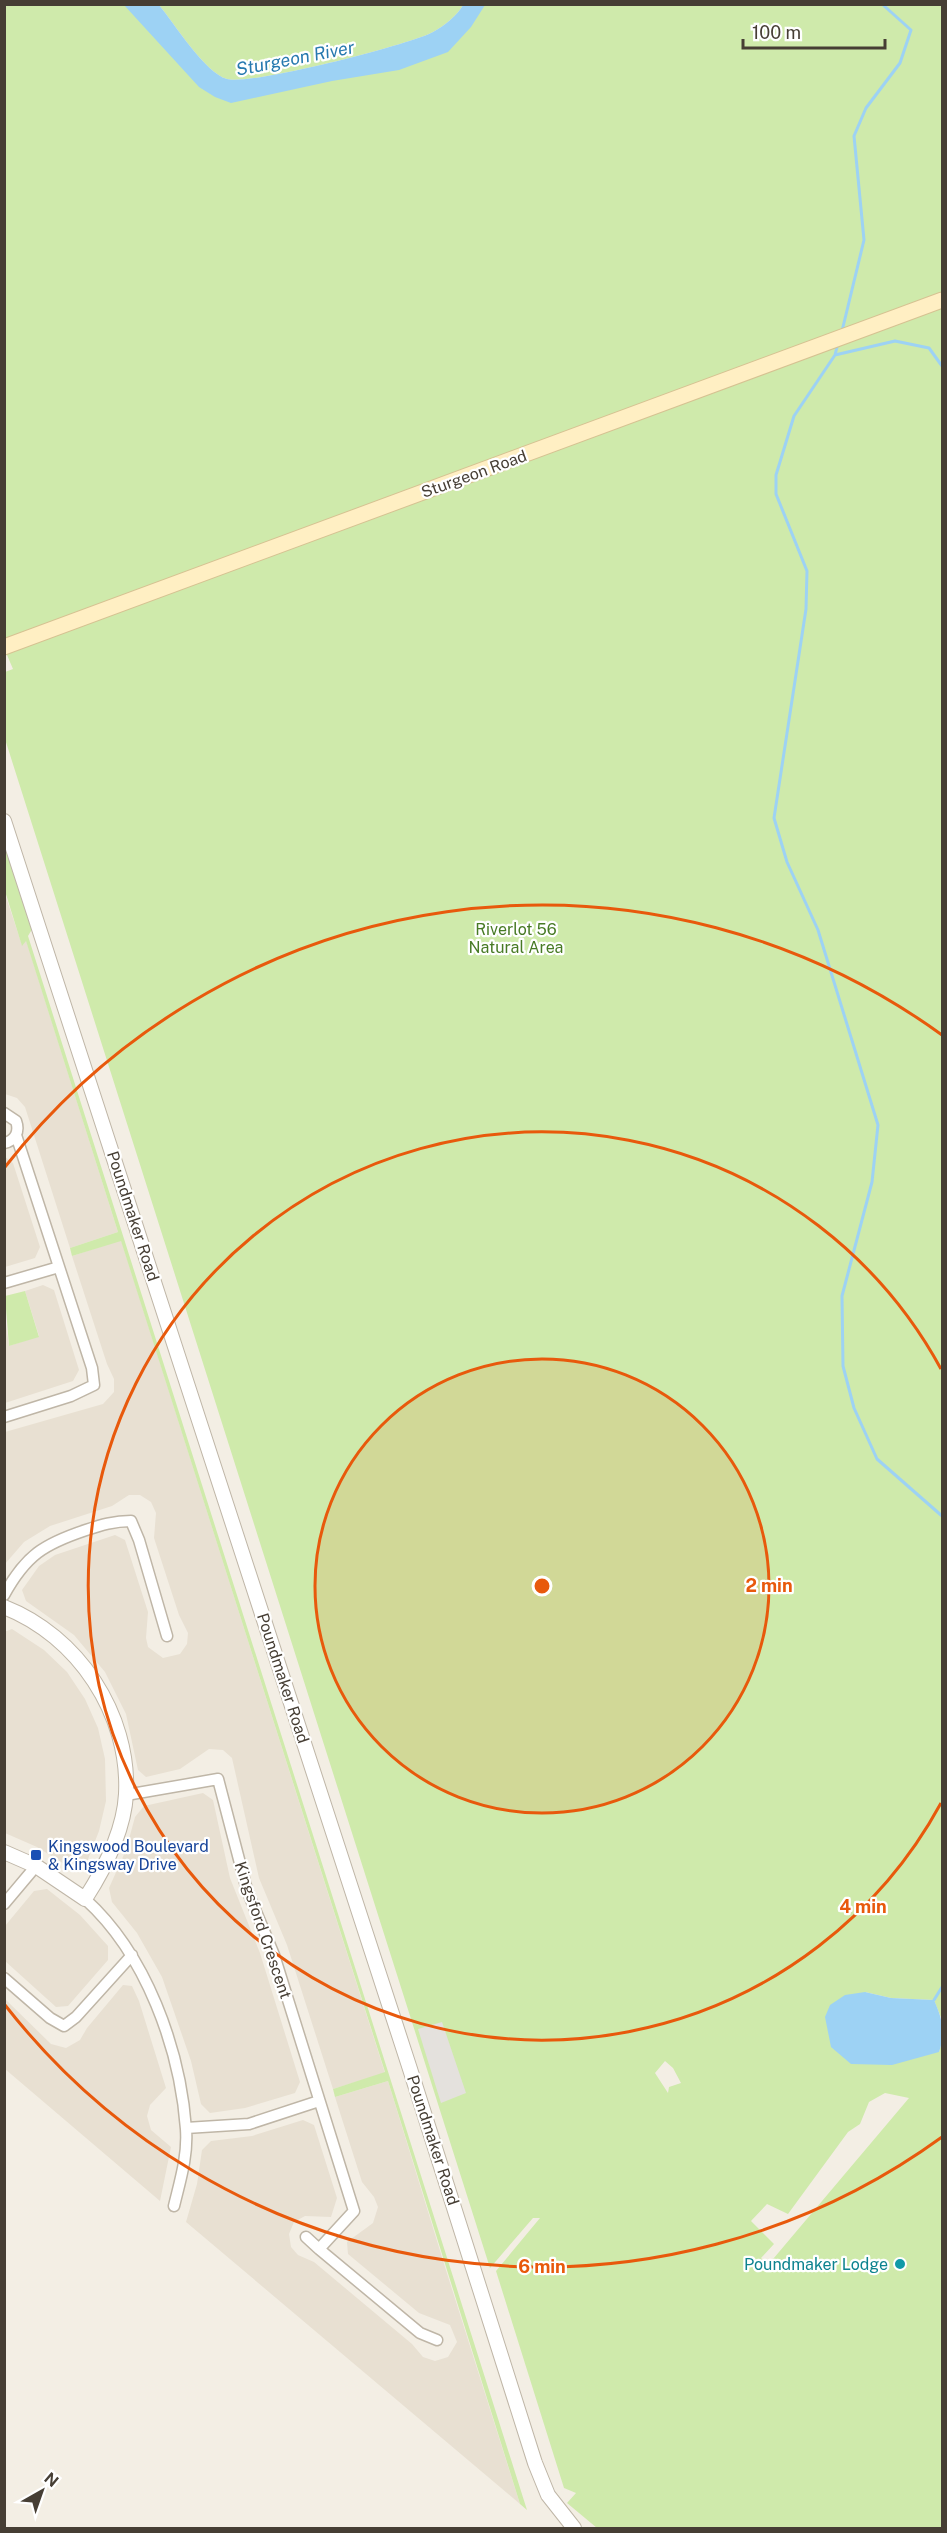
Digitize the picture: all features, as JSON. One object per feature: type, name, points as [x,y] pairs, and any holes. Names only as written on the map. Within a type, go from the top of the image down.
[{"type":"main road","name":"Sturgeon Road","points":[[4,647],[942,300]]},
{"type":"street","name":"Poundmaker Road","points":[[4,820],[410,2069],[535,2463],[548,2495],[574,2529]]},
{"type":"street","points":[[4,1113],[16,1121],[16,1135],[92,1368],[94,1385],[71,1396],[4,1417]]},
{"type":"street","points":[[4,1143],[16,1135]]},
{"type":"street","points":[[4,1283],[59,1267]]},
{"type":"street","points":[[4,1595],[22,1566],[46,1545],[116,1521],[131,1521],[139,1540],[167,1636]]},
{"type":"street","points":[[4,1607],[32,1620],[58,1639],[80,1662],[99,1688],[118,1732],[125,1763],[126,1795],[114,1844],[101,1873],[85,1899]]},
{"type":"street","name":"Kingsford Crescent","points":[[126,1795],[218,1779],[244,1882],[274,1955],[354,2211],[319,2249]]},
{"type":"street","points":[[4,1852],[36,1866],[85,1899],[105,1919],[132,1955],[156,2005],[174,2061],[186,2128],[184,2169],[174,2206]]},
{"type":"street","points":[[4,1904],[36,1866]]},
{"type":"street","points":[[4,1978],[64,2026],[76,2017],[132,1955]]},
{"type":"street","points":[[186,2128],[249,2124],[319,2101]]},
{"type":"street","points":[[306,2237],[420,2333],[437,2340]]},
{"type":"shaded area","points":[[4,891],[22,945],[26,940],[118,1232],[70,1248],[25,1107],[17,1098],[5,1094]]},
{"type":"shaded area","points":[[4,1156],[13,1163],[40,1247],[35,1258],[5,1267]]},
{"type":"shaded area","points":[[121,1240],[385,2073],[333,2089],[287,1945],[259,1878],[232,1758],[223,1750],[209,1749],[180,1769],[146,1777],[138,1770],[126,1714],[105,1672],[74,1635],[26,1601],[22,1590],[39,1566],[55,1555],[115,1535],[125,1540],[148,1612],[146,1638],[148,1647],[163,1658],[180,1654],[187,1644],[188,1633],[179,1615],[154,1538],[156,1513],[151,1502],[140,1495],[129,1495],[112,1506],[50,1526],[24,1542],[5,1564],[5,1432],[103,1404],[114,1392],[114,1379],[72,1256]]},
{"type":"shaded area","points":[[43,1285],[54,1290],[79,1370],[73,1381],[5,1403],[4,1309],[9,1346],[39,1336],[25,1291]]},
{"type":"shaded area","points":[[12,1629],[44,1650],[67,1672],[85,1699],[98,1728],[105,1759],[106,1801],[99,1831],[85,1867],[74,1870],[37,1847],[5,1833],[4,1632]]},
{"type":"shaded area","points":[[203,1793],[213,1800],[230,1878],[260,1953],[300,2082],[295,2093],[245,2108],[210,2113],[201,2104],[191,2061],[162,1977],[137,1933],[112,1902],[109,1888],[126,1850],[135,1817],[144,1806]]},
{"type":"shaded area","points":[[47,1889],[80,1915],[108,1946],[108,1960],[68,2006],[56,2007],[5,1961],[5,1926],[34,1891]]},
{"type":"shaded area","points":[[123,1985],[132,1986],[139,2001],[166,2088],[150,2105],[147,2116],[151,2130],[171,2147],[160,2201],[5,2069],[5,1999],[51,2044],[66,2048],[80,2040],[87,2028]]},
{"type":"shaded area","points":[[442,2022],[466,2093],[441,2103],[418,2029]]},
{"type":"shaded area","points":[[388,2081],[520,2504],[186,2222],[197,2184],[202,2150],[211,2141],[252,2136],[303,2120],[314,2125],[337,2198],[331,2217],[305,2216],[294,2222],[289,2234],[291,2247],[298,2255],[314,2262],[412,2344],[423,2357],[435,2361],[448,2357],[457,2342],[450,2325],[419,2313],[348,2254],[347,2242],[373,2223],[378,2207],[374,2197],[362,2182],[335,2097]]},
{"type":"green space","name":"Riverlot 56 Natural Area","points":[[4,5],[134,5],[223,85],[370,68],[429,44],[469,5],[942,5],[942,2020],[934,2000],[891,1998],[865,1992],[939,2052],[942,2041],[942,2528],[597,2528],[567,2503],[576,2493],[564,2488],[496,2271],[540,2218],[533,2218],[490,2268],[5,739],[5,672],[13,669],[4,648]],"holes":[[[665,2061],[673,2068],[681,2083],[669,2087],[668,2093],[655,2073]],[[885,2093],[909,2098],[768,2265],[761,2258],[774,2244],[751,2221],[767,2204],[788,2214],[848,2132],[860,2124],[869,2102]]]},
{"type":"green space","points":[[159,5],[463,5],[458,13],[446,23],[418,38],[296,71],[241,80],[227,79],[209,67]]},
{"type":"green space","points":[[4,833],[34,926],[28,936],[527,2510],[520,2504],[388,2081],[335,2097],[333,2089],[385,2072],[121,1241],[72,1256],[70,1248],[118,1232],[26,941],[22,946],[5,891]]},
{"type":"green space","points":[[25,1291],[39,1337],[9,1346],[5,1296]]},
{"type":"water","points":[[124,5],[159,5],[209,67],[227,79],[241,80],[296,71],[394,46],[437,30],[463,5],[485,5],[471,27],[448,52],[399,70],[332,81],[231,103],[199,87]]},
{"type":"water","points":[[865,1992],[891,1998],[934,2000],[942,2026],[939,2052],[892,2065],[851,2064],[831,2047],[825,2017],[830,2005],[845,1995]]},
{"type":"waterway","points":[[842,331],[864,240],[854,136],[866,108],[900,63],[911,30],[882,4]]},
{"type":"waterway","points":[[835,355],[895,341],[929,348],[942,366]]},
{"type":"waterway","points":[[838,343],[835,355],[794,416],[776,475],[776,494],[807,571],[806,609],[774,818],[787,862],[818,930],[878,1125],[872,1182],[842,1296],[843,1366],[854,1408],[877,1459],[942,1516]]},
{"type":"waterway","points":[[934,2000],[942,1987]]},
{"type":"place","name":"Kingswood Boulevard & Kingsway Drive","points":[[36,1855]]},
{"type":"place","name":"Poundmaker Lodge","points":[[900,2264]]},
{"type":"water label","name":"Sturgeon River","points":[[295,58]]}]
